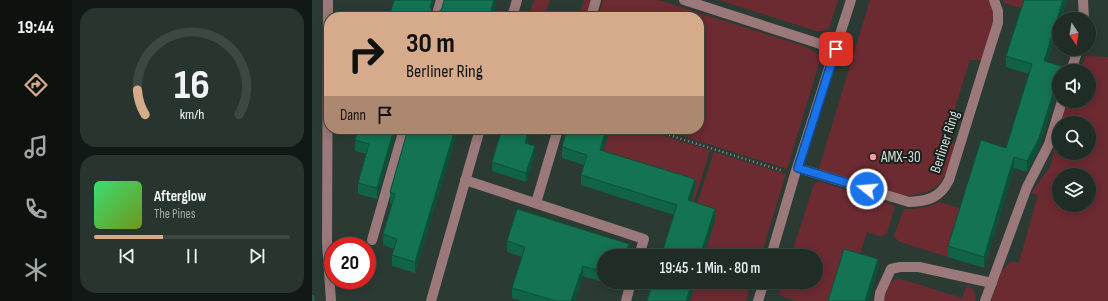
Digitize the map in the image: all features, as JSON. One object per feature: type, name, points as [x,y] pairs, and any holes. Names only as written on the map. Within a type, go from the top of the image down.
[{"type":"street","points":[[328,0],[328,12]]},
{"type":"street","points":[[437,12],[440,0]]},
{"type":"street","points":[[513,12],[517,0]]},
{"type":"street","points":[[592,12],[596,0]]},
{"type":"street","points":[[684,0],[836,49]]},
{"type":"street","points":[[773,249],[796,171],[852,0]]},
{"type":"street","name":"Berliner Ring","points":[[796,171],[909,202],[921,202],[932,199],[939,194],[949,180],[998,23],[998,11],[994,0]]},
{"type":"street","points":[[1083,0],[1084,12]]},
{"type":"street","points":[[985,301],[1027,187],[1049,144],[1060,108]]},
{"type":"street","points":[[327,134],[327,243],[331,301]]},
{"type":"street","points":[[373,237],[403,134]]},
{"type":"street","points":[[431,301],[479,134]]},
{"type":"street","points":[[536,203],[557,134]]},
{"type":"street","points":[[465,180],[644,239],[641,249]]},
{"type":"street","points":[[879,301],[880,293],[891,269],[900,267],[919,267],[992,283]]},
{"type":"street","points":[[626,301],[630,289]]},
{"type":"street","points":[[758,301],[762,289]]},
{"type":"path","points":[[667,134],[796,171]]},
{"type":"shaded area","points":[[534,0],[550,0],[546,12],[530,12]]},
{"type":"shaded area","points":[[584,0],[592,0],[588,12],[580,12]]},
{"type":"shaded area","points":[[603,0],[659,0],[697,12],[599,12]]},
{"type":"shaded area","points":[[719,0],[838,0],[829,29],[816,31]]},
{"type":"shaded area","points":[[870,0],[989,0],[994,14],[994,23],[983,60],[970,60],[946,136],[955,145],[945,175],[941,182],[935,187],[917,194],[904,196],[822,171],[819,168]]},
{"type":"shaded area","points":[[1003,0],[1027,0],[1024,9],[1004,3]]},
{"type":"shaded area","points":[[704,14],[801,45],[812,50],[821,57],[787,169],[675,134],[704,134]]},
{"type":"shaded area","points":[[1086,56],[1108,57],[1108,301],[991,301],[1001,272],[1010,262],[1019,262],[1038,195],[1031,193],[1050,167],[1052,159],[1096,160],[1096,116],[1063,116],[1065,108],[1096,108],[1096,64],[1082,64]]},
{"type":"shaded area","points":[[608,134],[658,134],[710,150],[691,212],[600,161]]},
{"type":"shaded area","points":[[714,152],[786,174],[763,249],[706,249],[715,220],[694,213]]},
{"type":"shaded area","points":[[819,181],[895,206],[887,233],[881,237],[867,232],[857,264],[831,301],[796,301],[779,295],[781,289],[823,289],[823,249],[793,249],[814,184]]},
{"type":"shaded area","points":[[939,202],[963,209],[948,257],[900,242],[895,238],[894,235],[904,209],[922,208]]},
{"type":"shaded area","points":[[896,279],[901,279],[962,298],[967,285],[974,291],[976,301],[882,301],[888,285]]},
{"type":"shaded area","points":[[694,289],[743,289],[749,291],[746,301],[690,301]]},
{"type":"building","points":[[394,0],[432,0],[430,7],[434,12],[390,12]]},
{"type":"building","points":[[444,0],[494,0],[490,12],[438,12],[442,8]]},
{"type":"building","points":[[1024,0],[1063,0],[1059,12],[1052,12],[1052,35],[1044,61],[1054,64],[1052,64],[1052,96],[1039,138],[1027,161],[1014,157],[984,257],[948,246],[981,140],[1006,148],[1032,64],[1006,56]]},
{"type":"building","points":[[357,134],[393,134],[377,188],[358,183],[369,144],[355,140]]},
{"type":"building","points":[[407,134],[453,134],[415,262],[392,255],[397,239],[383,234],[395,194],[390,192]]},
{"type":"building","points":[[500,134],[528,134],[525,143],[535,146],[526,173],[492,162]]},
{"type":"building","points":[[566,134],[605,134],[600,150],[695,179],[688,200],[715,209],[702,249],[663,249],[677,205],[581,175],[587,155],[562,147]]},
{"type":"building","points":[[517,209],[629,244],[627,249],[597,249],[597,270],[583,266],[571,301],[556,301],[512,288],[525,247],[507,241]]},
{"type":"building","points":[[844,249],[878,259],[865,301],[828,301]]},
{"type":"building","points":[[651,289],[690,289],[686,301],[647,301]]},
{"type":"place","name":"AMX-30","points":[[873,157]]},
{"type":"route","points":[[836,49],[798,168],[867,189]]}]
